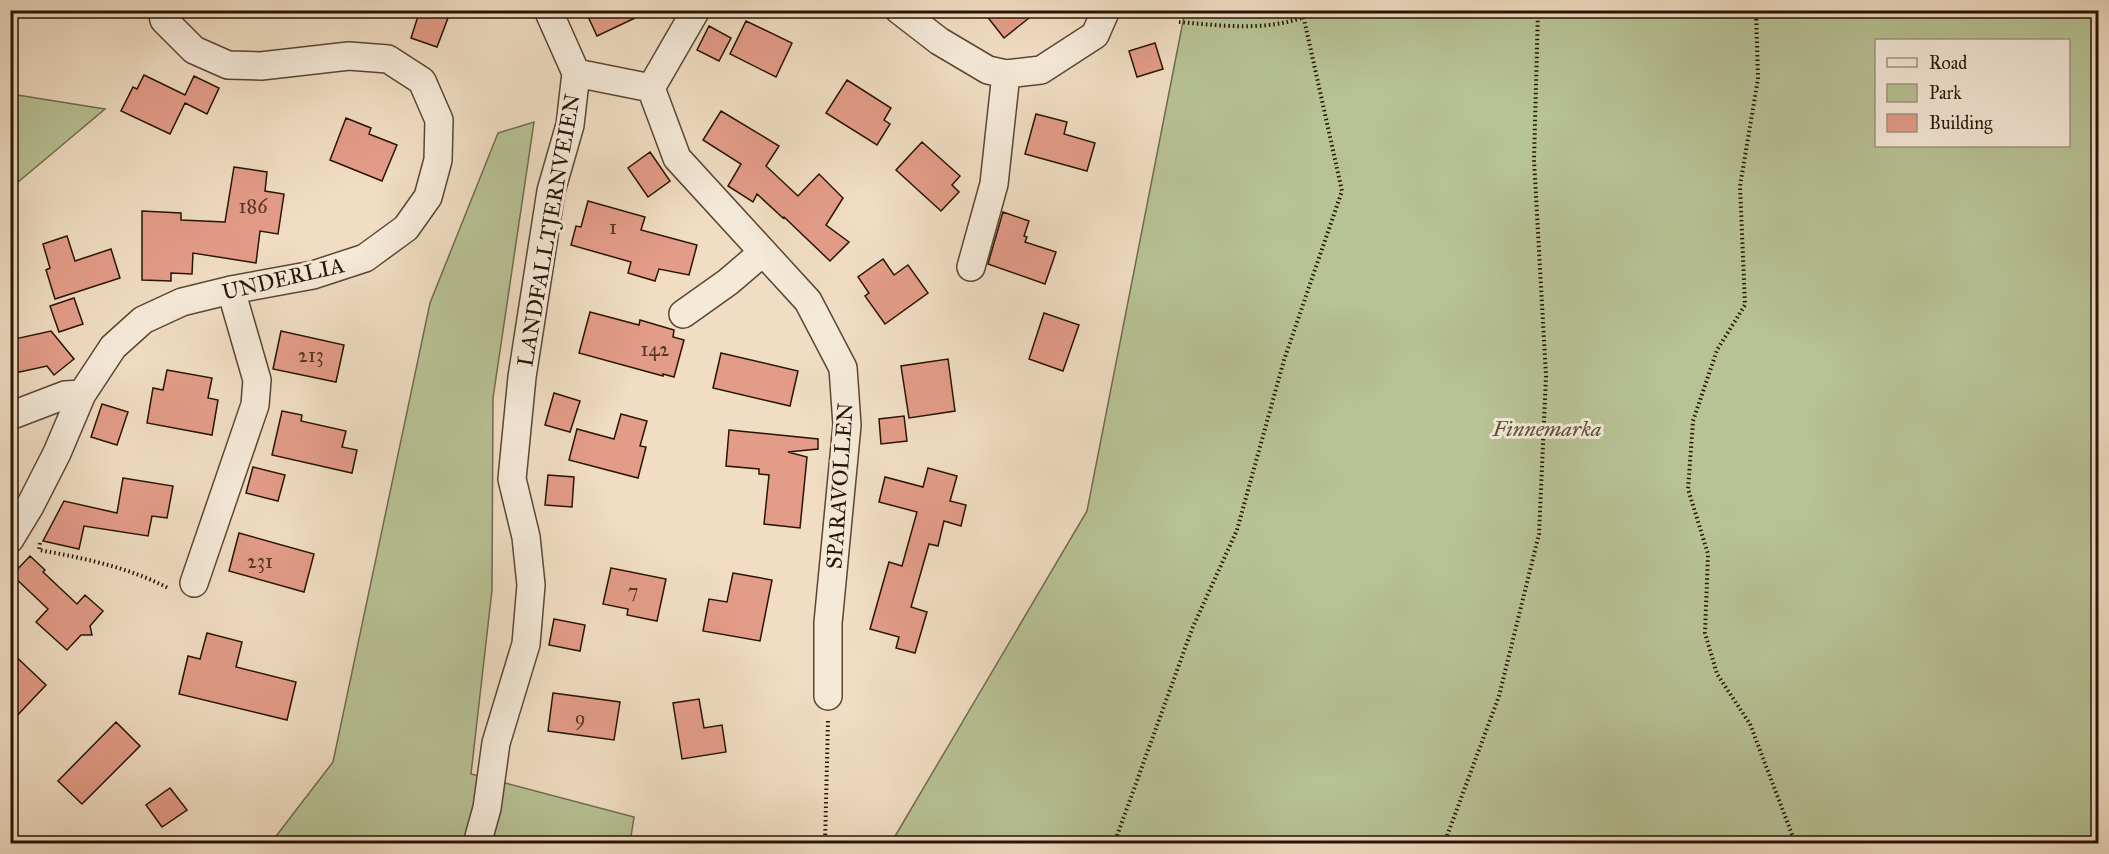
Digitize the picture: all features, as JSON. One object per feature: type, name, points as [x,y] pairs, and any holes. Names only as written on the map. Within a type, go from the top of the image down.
[{"type":"street","name":"UNDERLIA","points":[[10,539],[52,463],[82,394],[113,347],[143,320],[182,302],[231,290],[313,275],[365,258],[406,228],[428,197],[438,160],[439,120],[422,81],[388,59],[349,56],[261,66],[228,65],[194,50],[164,20],[162,10]]},
{"type":"street","name":"LANDFALLTJERNVEIEN","points":[[477,843],[487,808],[496,743],[526,644],[531,585],[526,537],[512,478],[523,365],[551,191],[570,125],[576,73],[548,10]]},
{"type":"street","points":[[576,73],[651,88],[696,10]]},
{"type":"street","points":[[899,10],[939,41],[988,70],[1006,74],[1041,70],[1095,35],[1106,10]]},
{"type":"street","points":[[971,267],[994,184],[1006,74]]},
{"type":"street","name":"SPARAVOLLEN","points":[[651,88],[677,158],[808,301],[843,368],[847,425],[828,623],[828,696]]},
{"type":"street","points":[[683,315],[728,282],[763,252]]},
{"type":"street","points":[[194,583],[255,405],[257,380],[231,290]]},
{"type":"street","points":[[10,416],[65,395],[82,394]]},
{"type":"path","points":[[1114,843],[1192,629],[1238,530],[1284,360],[1342,192],[1302,10]]},
{"type":"path","points":[[1179,22],[1249,28],[1304,19],[1320,10]]},
{"type":"path","points":[[1444,843],[1499,696],[1539,534],[1546,376],[1534,160],[1538,10]]},
{"type":"path","points":[[1756,10],[1758,79],[1740,186],[1745,305],[1717,350],[1693,421],[1688,489],[1708,554],[1705,633],[1717,674],[1750,724],[1793,837],[1801,843]]},
{"type":"path","points":[[41,536],[39,550],[92,560],[147,576],[173,590],[194,583]]},
{"type":"path","points":[[825,843],[828,696]]},
{"type":"green space","name":"Finnemarka","points":[[1185,11],[2098,11],[2098,843],[891,843],[1087,511]]},
{"type":"green space","points":[[11,94],[105,109],[11,188]]},
{"type":"green space","points":[[534,122],[493,398],[492,590],[471,774],[634,817],[630,843],[270,844],[333,762],[430,303],[498,133]]},
{"type":"building","points":[[420,10],[451,10],[437,47],[411,38]]},
{"type":"building","points":[[585,10],[652,10],[597,36]]},
{"type":"building","points":[[982,10],[1039,10],[1004,38]]},
{"type":"building","points":[[746,21],[792,43],[776,77],[730,54]]},
{"type":"building","points":[[709,26],[731,38],[719,61],[697,50]]},
{"type":"building","points":[[1155,43],[1163,69],[1137,77],[1129,51]]},
{"type":"building","points":[[144,75],[185,95],[194,76],[219,88],[207,114],[185,103],[170,134],[121,111],[133,87],[137,89]]},
{"type":"building","points":[[847,80],[891,108],[884,120],[890,124],[877,145],[826,113]]},
{"type":"building","points":[[721,111],[779,146],[766,166],[798,196],[819,174],[843,198],[826,225],[849,242],[830,261],[757,194],[753,202],[728,186],[741,164],[703,140]]},
{"type":"building","points":[[1036,114],[1067,122],[1064,134],[1095,143],[1087,171],[1025,154]]},
{"type":"building","points":[[346,118],[371,128],[369,134],[397,145],[382,181],[330,160]]},
{"type":"building","points":[[922,142],[960,176],[952,185],[959,192],[941,211],[896,170]]},
{"type":"building","points":[[650,152],[670,181],[648,197],[628,168]]},
{"type":"building","points":[[234,167],[267,172],[265,191],[284,194],[278,234],[260,231],[256,263],[193,253],[192,274],[171,273],[171,281],[142,280],[142,211],[181,213],[181,220],[225,222]]},
{"type":"building","points":[[588,201],[645,217],[641,230],[697,245],[689,275],[659,269],[655,281],[628,273],[631,262],[571,245],[576,226],[581,227]]},
{"type":"building","points":[[1003,212],[1029,221],[1024,236],[1027,237],[1025,242],[1056,252],[1045,284],[988,264]]},
{"type":"building","points":[[67,236],[75,261],[111,249],[120,278],[55,299],[46,270],[50,268],[43,244]]},
{"type":"building","points":[[883,259],[894,275],[908,265],[928,293],[885,324],[865,296],[869,293],[858,277]]},
{"type":"building","points":[[74,298],[83,324],[59,332],[50,306]]},
{"type":"building","points":[[590,312],[639,325],[640,320],[674,330],[673,337],[684,340],[674,377],[579,353]]},
{"type":"building","points":[[1044,313],[1079,325],[1063,371],[1029,359]]},
{"type":"building","points":[[51,331],[74,359],[54,375],[47,366],[10,374],[10,340]]},
{"type":"building","points":[[281,331],[344,345],[336,382],[273,369]]},
{"type":"building","points":[[721,353],[798,371],[790,406],[713,388]]},
{"type":"building","points":[[948,359],[955,411],[909,418],[901,366]]},
{"type":"building","points":[[167,370],[212,378],[208,398],[218,400],[212,435],[147,423],[153,388],[163,390]]},
{"type":"building","points":[[554,393],[580,401],[570,432],[545,425]]},
{"type":"building","points":[[102,404],[128,412],[117,445],[91,437]]},
{"type":"building","points":[[282,411],[302,415],[301,421],[346,431],[342,447],[357,450],[352,473],[272,455]]},
{"type":"building","points":[[621,414],[647,421],[640,446],[646,447],[638,478],[569,460],[577,429],[614,439]]},
{"type":"building","points":[[904,416],[907,441],[881,444],[879,419]]},
{"type":"building","points":[[729,430],[818,439],[818,449],[788,452],[807,457],[800,528],[764,524],[769,475],[759,474],[759,469],[726,466]]},
{"type":"building","points":[[253,467],[285,475],[278,501],[246,493]]},
{"type":"building","points":[[928,468],[957,476],[950,501],[966,505],[961,526],[944,521],[938,546],[929,544],[911,607],[927,612],[915,653],[896,648],[899,637],[870,629],[889,562],[902,566],[917,512],[879,502],[885,477],[923,487]]},
{"type":"building","points":[[548,475],[574,477],[572,507],[545,505]]},
{"type":"building","points":[[123,478],[173,486],[167,518],[152,516],[148,536],[84,526],[79,549],[43,541],[64,501],[117,513]]},
{"type":"building","points":[[239,533],[314,554],[304,592],[229,571]]},
{"type":"building","points":[[30,556],[45,570],[43,572],[77,604],[85,595],[103,611],[90,626],[92,635],[81,635],[67,650],[36,622],[48,609],[12,575]]},
{"type":"building","points":[[611,568],[666,579],[657,621],[627,615],[628,609],[603,604]]},
{"type":"building","points":[[733,573],[772,580],[760,641],[703,631],[709,599],[727,602]]},
{"type":"building","points":[[554,619],[585,625],[580,651],[549,645]]},
{"type":"building","points":[[207,633],[242,642],[236,667],[296,682],[287,720],[179,694],[188,656],[200,659]]},
{"type":"building","points":[[10,651],[46,685],[10,723]]},
{"type":"building","points":[[553,693],[620,702],[614,740],[548,731]]},
{"type":"building","points":[[699,699],[704,728],[722,725],[726,752],[682,759],[673,703]]},
{"type":"building","points":[[116,722],[140,746],[82,804],[58,781]]},
{"type":"building","points":[[170,788],[187,810],[162,827],[146,805]]}]
